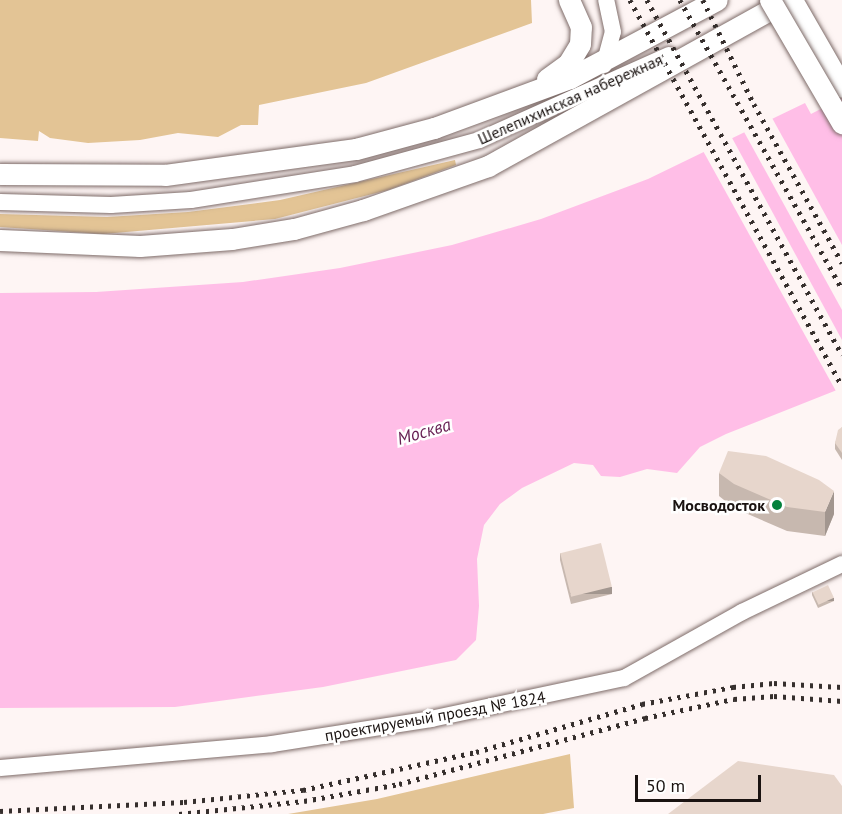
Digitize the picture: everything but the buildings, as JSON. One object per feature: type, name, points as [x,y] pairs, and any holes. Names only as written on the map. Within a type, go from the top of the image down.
[{"type":"main road","points":[[508,103],[568,64],[577,52],[581,27],[569,0]]},
{"type":"main road","name":"Шелепихинская набережная","points":[[0,174],[165,175],[283,162],[356,149],[508,103],[607,62],[717,0]]},
{"type":"main road","points":[[770,0],[842,123]]},
{"type":"main road","points":[[0,240],[140,246],[232,239],[294,229],[363,210],[488,166],[744,22],[790,0],[842,87]]},
{"type":"street","points":[[576,97],[592,83],[607,62],[613,32],[606,0]]},
{"type":"street","name":"Шелепихинская набережная","points":[[0,202],[111,205],[278,189],[355,174],[479,140],[744,22]]},
{"type":"street","name":"проектируемый проезд № 1824","points":[[0,768],[272,744],[431,719],[624,678],[742,612],[842,564]]},
{"type":"shaded area","points":[[0,0],[531,0],[532,23],[366,83],[259,105],[258,125],[241,125],[218,137],[178,133],[140,140],[88,143],[50,138],[39,131],[38,141],[0,138]]},
{"type":"shaded area","points":[[455,160],[456,165],[388,190],[275,219],[103,234],[0,227],[0,214],[107,217],[188,212],[280,200]]},
{"type":"shaded area","points":[[570,754],[574,808],[543,814],[288,814],[377,799]]},
{"type":"water","name":"Москва","points":[[842,98],[842,388],[726,434],[700,447],[677,473],[647,469],[620,477],[601,476],[593,465],[574,463],[522,488],[500,504],[484,525],[477,559],[479,606],[476,640],[456,660],[323,687],[175,707],[0,708],[0,293],[96,292],[243,282],[340,268],[452,245],[541,219],[648,179],[805,103],[811,114]]},
{"type":"pier","points":[[771,116],[842,245],[842,310],[743,130]]},
{"type":"pier","points":[[731,136],[842,340],[842,392],[837,393],[702,149]]},
{"type":"railway","points":[[630,0],[842,385]]},
{"type":"railway","points":[[647,0],[842,355]]},
{"type":"railway","points":[[680,0],[842,289]]},
{"type":"railway","points":[[703,0],[754,104],[842,263]]},
{"type":"railway","points":[[0,811],[184,802],[303,790],[476,752],[642,704],[733,687],[774,683],[842,687]]},
{"type":"railway","points":[[179,814],[304,801],[399,784],[645,718],[734,699],[774,696],[842,701]]},
{"type":"place","name":"Мосводосток","points":[[777,505]]}]
